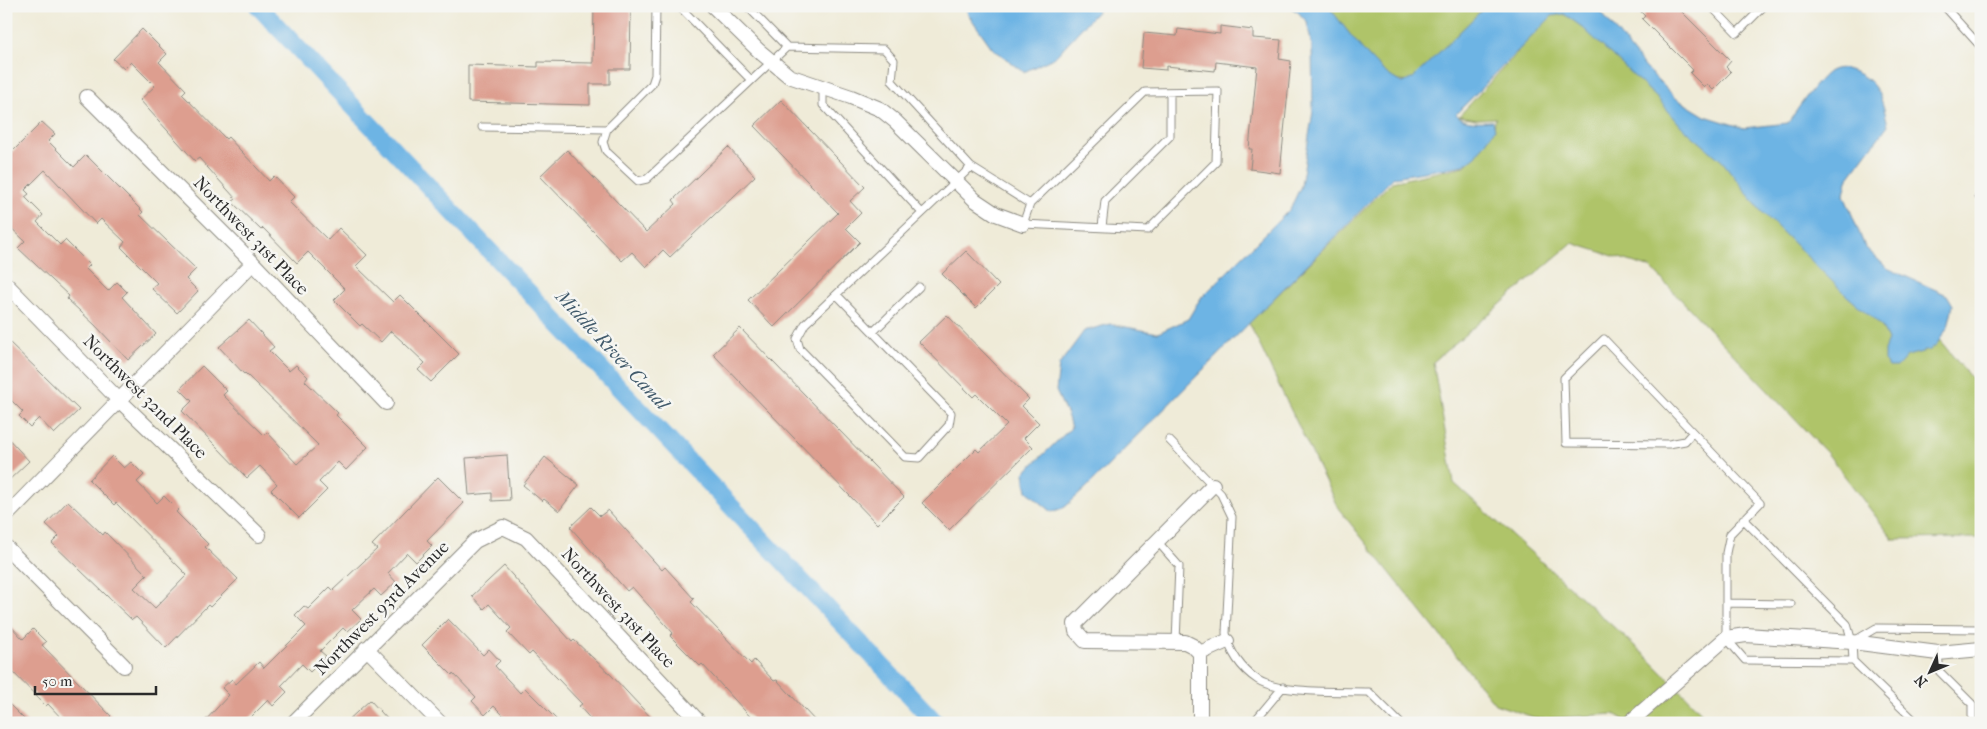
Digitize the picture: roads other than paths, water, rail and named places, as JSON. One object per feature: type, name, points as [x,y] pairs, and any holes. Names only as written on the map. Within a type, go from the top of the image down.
[{"type":"street","points":[[713,6],[770,61],[789,76],[880,109],[895,121],[976,200],[996,214],[1023,224]]},
{"type":"street","name":"Northwest 31st Place","points":[[87,97],[253,264],[386,403]]},
{"type":"street","points":[[6,516],[118,399],[253,264]]},
{"type":"street","name":"Northwest 32nd Place","points":[[6,284],[118,399],[259,535]]},
{"type":"street","points":[[1200,723],[1200,653],[1193,646],[1185,642],[1085,641],[1076,631],[1075,624],[1213,485]]},
{"type":"street","name":"Northwest 31st Place","points":[[503,527],[526,538],[700,723]]},
{"type":"street","name":"Northwest 93rd Avenue","points":[[293,723],[475,541],[503,527]]},
{"type":"street","points":[[6,547],[124,666]]},
{"type":"street","points":[[1629,723],[1726,638],[1746,635],[1852,642],[1938,653],[1981,649]]},
{"type":"street","points":[[1200,653],[1227,641]]},
{"type":"street","points":[[366,648],[440,723]]},
{"type":"lane","points":[[656,6],[655,75],[652,84],[607,129],[603,142],[606,151],[638,181],[647,179],[787,47],[884,49],[894,60],[892,81],[971,167],[1030,204]]},
{"type":"lane","points":[[679,6],[751,80]]},
{"type":"lane","points":[[747,6],[787,47]]},
{"type":"lane","points":[[1710,6],[1737,33],[1764,6]]},
{"type":"lane","points":[[1944,6],[1981,47]]},
{"type":"lane","points":[[823,88],[823,105],[922,213]]},
{"type":"lane","points":[[1218,90],[1216,162],[1148,230],[1023,224],[1030,204],[1145,92],[1170,92],[1218,90]]},
{"type":"lane","points":[[1102,227],[1105,201],[1170,136],[1170,92]]},
{"type":"lane","points":[[482,126],[607,129]]},
{"type":"lane","points":[[837,295],[951,413],[949,425],[918,458],[905,457],[800,349],[797,339],[805,324],[971,167]]},
{"type":"lane","points":[[1981,186],[1979,197],[1981,198]]},
{"type":"lane","points":[[873,332],[919,287]]},
{"type":"lane","points":[[1692,433],[1685,441],[1669,444],[1566,442],[1564,378],[1604,340],[1760,503],[1730,534],[1726,553],[1726,638],[1745,660],[1853,661]]},
{"type":"lane","points":[[1169,440],[1222,494],[1232,518],[1226,633],[1227,641],[1240,664],[1258,680],[1283,687],[1369,692],[1400,723]]},
{"type":"lane","points":[[1744,519],[1847,624],[1852,642],[1853,661],[1917,723]]},
{"type":"lane","points":[[1158,541],[1179,566],[1176,642]]},
{"type":"lane","points":[[1726,603],[1791,604]]},
{"type":"lane","points":[[1852,642],[1876,628],[1981,629]]},
{"type":"lane","points":[[1938,653],[1940,672],[1972,704],[1972,723]]},
{"type":"lane","points":[[1253,723],[1283,687]]},
{"type":"water","points":[[965,6],[1102,6],[1055,57],[1024,72],[992,48],[968,14]]},
{"type":"water","points":[[1288,6],[1328,6],[1373,60],[1393,78],[1403,83],[1413,78],[1486,6],[1596,6],[1645,67],[1677,99],[1705,116],[1744,128],[1788,123],[1814,87],[1830,71],[1844,69],[1861,75],[1878,92],[1888,125],[1847,180],[1844,195],[1865,247],[1887,268],[1947,295],[1953,305],[1948,327],[1937,344],[1930,350],[1907,356],[1897,367],[1889,367],[1884,361],[1884,350],[1888,340],[1881,325],[1846,295],[1760,210],[1722,161],[1682,127],[1659,100],[1582,27],[1564,14],[1552,16],[1456,114],[1468,121],[1493,121],[1495,129],[1476,156],[1464,165],[1394,177],[1086,488],[1065,507],[1052,512],[1027,491],[1024,473],[1071,428],[1056,391],[1059,365],[1084,331],[1110,324],[1158,333],[1188,319],[1200,299],[1290,209],[1301,186],[1313,111],[1312,46],[1307,22],[1298,12]]},
{"type":"waterway","name":"Middle River Canal","points":[[258,6],[936,723]]}]
